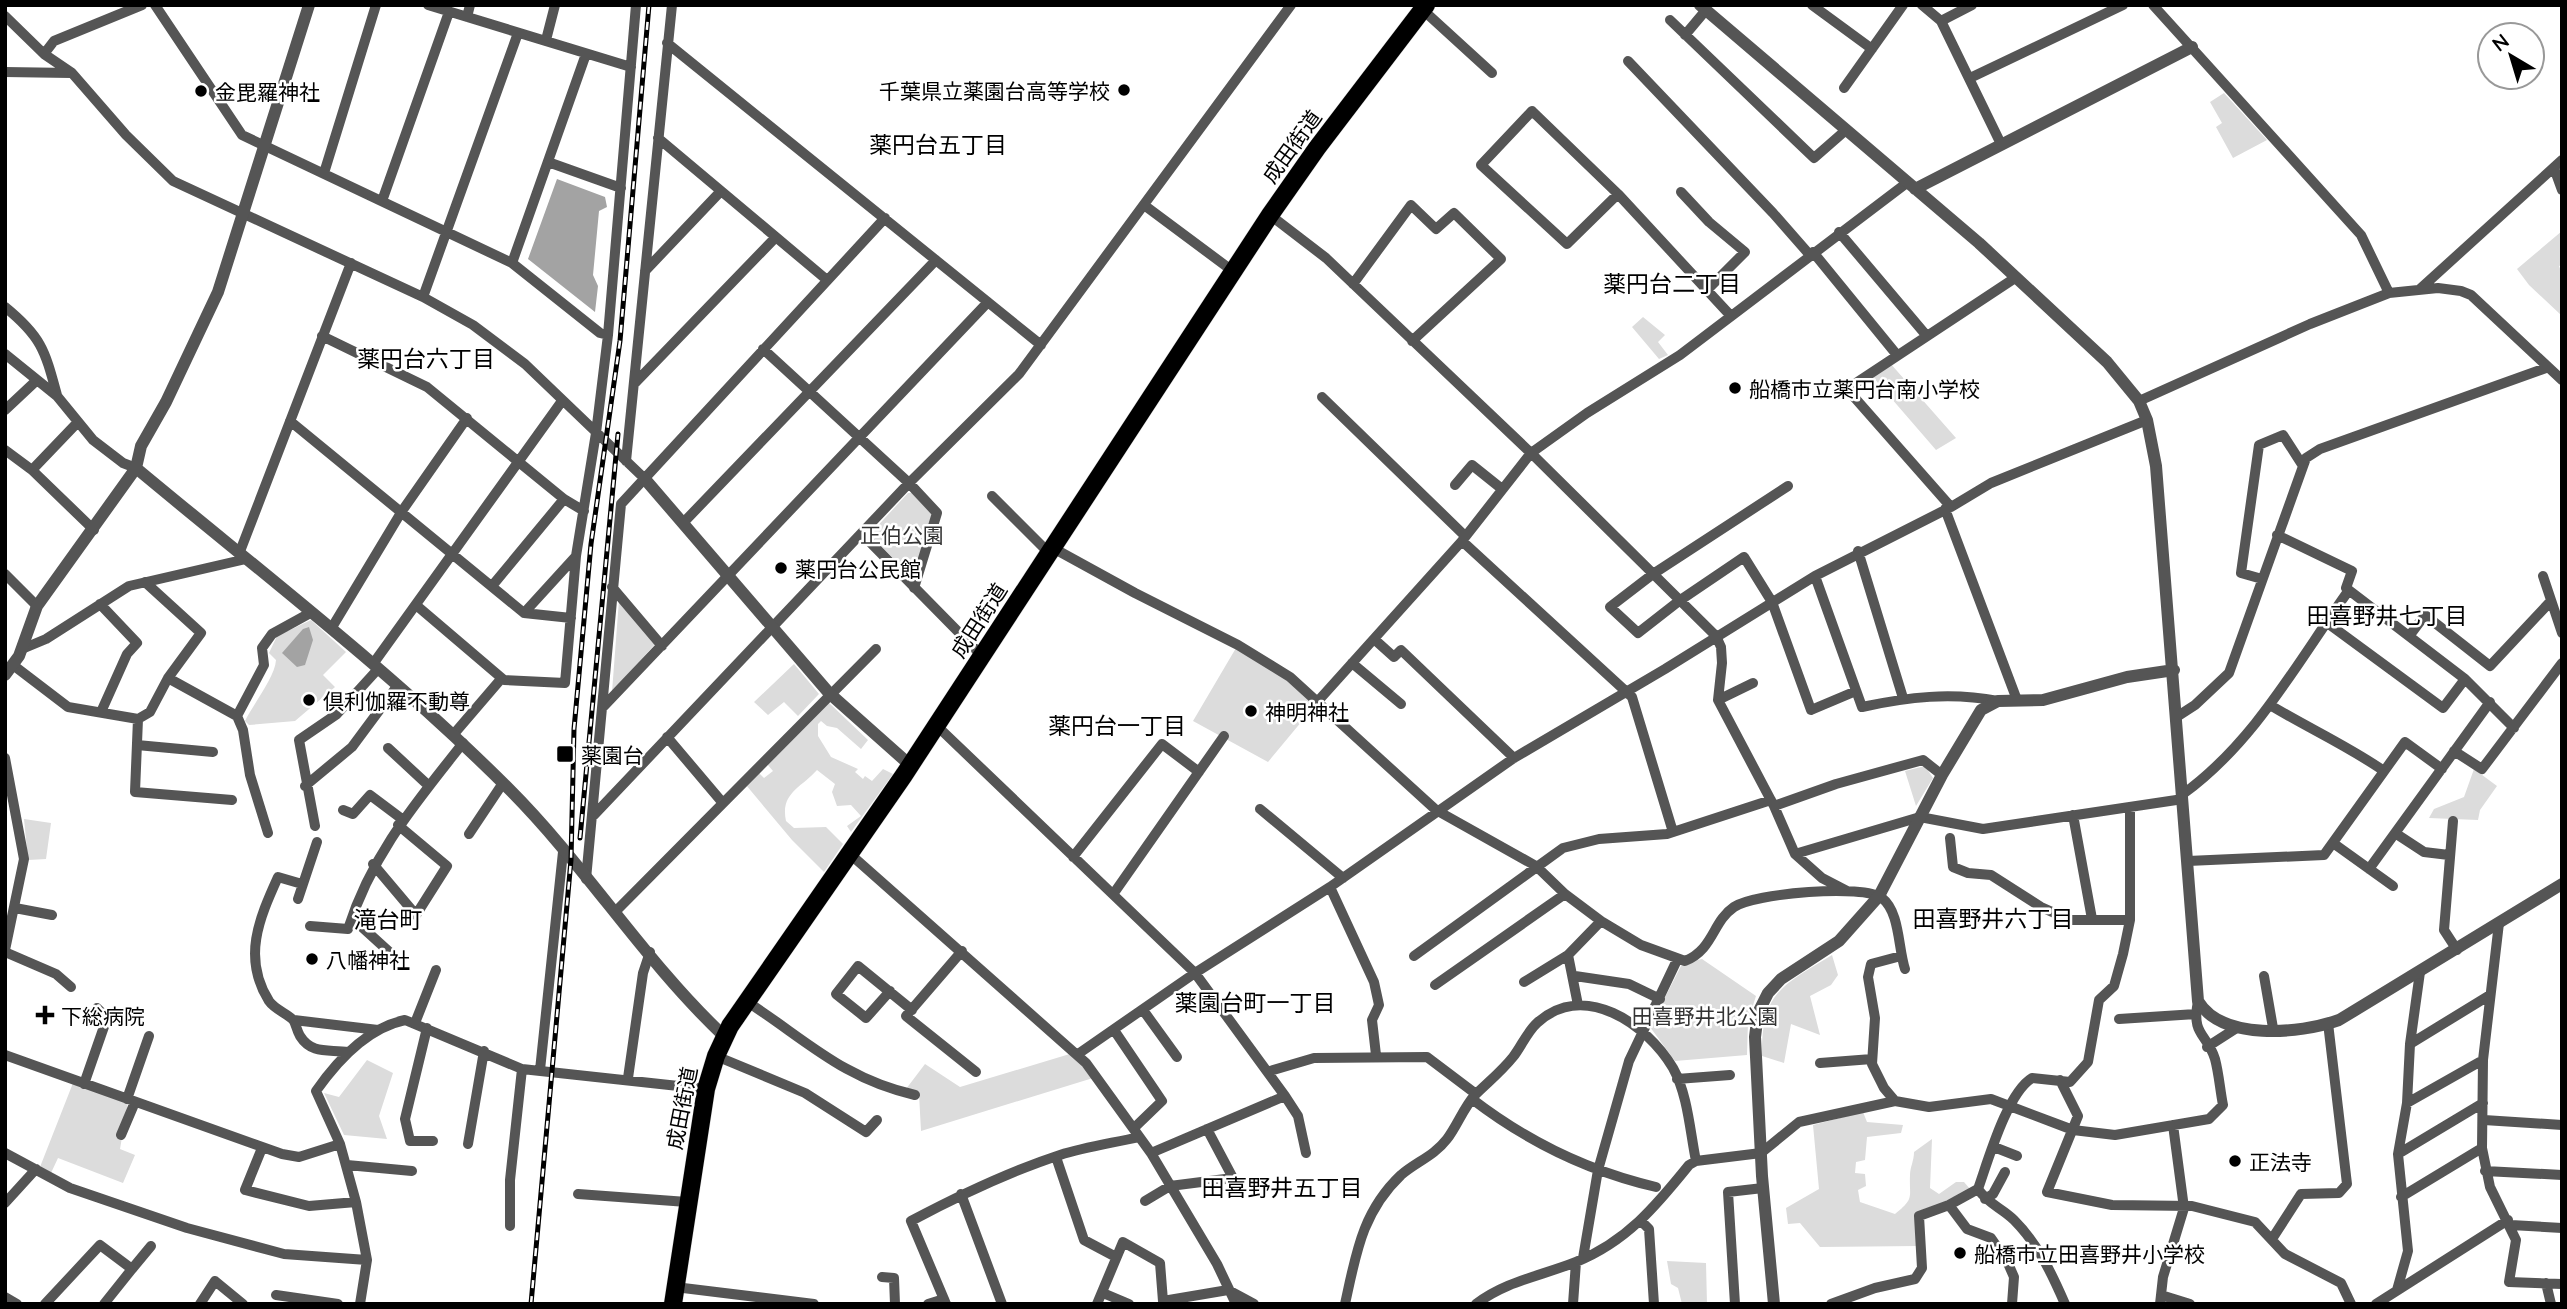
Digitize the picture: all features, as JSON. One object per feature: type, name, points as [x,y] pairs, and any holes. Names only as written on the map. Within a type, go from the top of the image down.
[{"type":"highway","name":"成田街道","points":[[674,1296],[706,1089],[724,1036],[910,765],[1270,215],[1424,7]]},
{"type":"street","points":[[44,54],[54,41],[142,5]]},
{"type":"street","points":[[155,5],[242,135],[512,263],[600,333],[608,335]]},
{"type":"street","points":[[145,582],[201,633],[167,678],[150,712],[138,719],[68,707],[9,670],[22,649],[37,606],[136,468],[141,446],[166,402],[218,292],[309,5]]},
{"type":"street","points":[[324,173],[376,5]]},
{"type":"street","points":[[428,5],[631,66]]},
{"type":"street","points":[[467,17],[470,5]]},
{"type":"street","points":[[546,40],[555,5]]},
{"type":"street","points":[[416,605],[501,678],[565,684],[576,556],[596,433],[608,335],[636,5]]},
{"type":"street","points":[[626,461],[672,5]]},
{"type":"street","points":[[594,815],[909,483],[1019,374],[1291,5]]},
{"type":"street","points":[[1812,5],[1872,49]]},
{"type":"street","points":[[1844,88],[1903,5]]},
{"type":"street","points":[[1922,5],[1941,21],[2001,144]]},
{"type":"street","points":[[1941,21],[1972,5]]},
{"type":"street","points":[[1970,78],[2123,5]]},
{"type":"street","points":[[2154,5],[2361,235],[2389,293]]},
{"type":"street","points":[[1424,7],[1492,73]]},
{"type":"street","points":[[1476,1304],[1500,1287],[1580,1260],[1642,1222],[1689,1165],[1696,1161],[1761,1153],[1799,1122],[1895,1101],[1929,1107],[1991,1099],[2073,1130],[2115,1135],[2209,1119],[2223,1105],[2214,1057],[2200,1036],[2178,716],[2156,466],[2147,420],[2139,401],[2107,362],[2015,278],[1703,8],[1685,35]]},
{"type":"street","points":[[382,201],[449,12]]},
{"type":"street","points":[[5,16],[44,54],[72,73],[126,135],[173,181],[423,298],[498,343],[644,478],[829,693],[910,765]]},
{"type":"street","points":[[1670,20],[1814,158],[1846,130]]},
{"type":"street","points":[[423,298],[518,33]]},
{"type":"street","points":[[667,43],[1041,345]]},
{"type":"street","points":[[1318,701],[1463,538],[1531,453],[1587,413],[1680,355],[1839,232],[1911,186],[2001,144],[2192,47]]},
{"type":"street","points":[[512,263],[586,54]]},
{"type":"street","points":[[1628,61],[1811,253],[1897,355]]},
{"type":"street","points":[[5,72],[72,73]]},
{"type":"street","points":[[1618,194],[1567,244],[1481,165],[1532,111],[1618,194],[1730,315]]},
{"type":"street","points":[[658,138],[827,280]]},
{"type":"street","points":[[548,162],[621,188]]},
{"type":"street","points":[[2419,289],[2558,164]]},
{"type":"street","points":[[2558,164],[2562,190]]},
{"type":"street","points":[[644,271],[721,191]]},
{"type":"street","points":[[1681,192],[1709,222],[1745,252],[1708,289]]},
{"type":"street","points":[[1144,205],[1234,272]]},
{"type":"street","points":[[1353,284],[1410,205],[1436,229],[1454,213],[1501,260],[1412,341]]},
{"type":"street","points":[[1270,215],[1326,258],[1531,453],[1716,636],[1721,647],[1722,663],[1718,699],[1773,803],[1795,854],[1822,878],[1849,892]]},
{"type":"street","points":[[586,879],[621,504],[885,218]]},
{"type":"street","points":[[1839,232],[1926,335]]},
{"type":"street","points":[[634,384],[776,237]]},
{"type":"street","points":[[683,523],[936,260]]},
{"type":"street","points":[[242,557],[290,421],[351,263]]},
{"type":"street","points":[[2015,278],[1847,389],[1948,508],[2017,700]]},
{"type":"street","points":[[2139,401],[2311,324],[2389,293],[2419,289],[2453,289],[2471,295],[2546,368],[2562,380]]},
{"type":"street","points":[[604,706],[988,302]]},
{"type":"street","points":[[5,307],[28,326],[44,348],[57,396]]},
{"type":"street","points":[[322,337],[427,387],[520,459],[564,499],[584,511]]},
{"type":"street","points":[[763,349],[909,483],[937,513],[914,587]]},
{"type":"street","points":[[5,354],[57,396],[93,440],[123,463],[136,468],[312,612],[458,739],[503,783],[724,1036]]},
{"type":"street","points":[[2178,716],[2195,705],[2229,673],[2306,458],[2320,449],[2546,368]]},
{"type":"street","points":[[5,410],[37,380]]},
{"type":"street","points":[[1322,397],[1463,538],[1632,697],[1672,832]]},
{"type":"street","points":[[315,826],[305,786],[299,740],[330,721],[376,667],[416,605],[562,401]]},
{"type":"street","points":[[331,629],[402,511],[467,418]]},
{"type":"street","points":[[1078,1054],[1195,973],[1330,887],[1436,810],[1514,758],[1815,576],[1858,551],[1948,508],[1990,483],[2147,420]]},
{"type":"street","points":[[290,421],[524,613],[571,618]]},
{"type":"street","points":[[32,470],[77,423]]},
{"type":"street","points":[[2262,579],[2241,573],[2259,445],[2283,435],[2303,466]]},
{"type":"street","points":[[5,450],[32,470],[94,530]]},
{"type":"street","points":[[1455,485],[1472,465],[1502,489]]},
{"type":"street","points":[[1788,486],[1653,574],[1610,607],[1638,634],[1679,601],[1744,557],[1772,602],[1811,710],[1856,691]]},
{"type":"street","points":[[992,496],[1051,550],[1238,645],[1290,677],[1436,810],[1536,866],[1565,894],[1601,921],[1641,945],[1685,961],[1703,951],[1729,912],[1745,902],[1775,893],[1849,892],[1879,895]]},
{"type":"street","points":[[492,586],[564,499]]},
{"type":"street","points":[[862,534],[982,656]]},
{"type":"street","points":[[2277,535],[2352,572],[2345,585],[2349,590],[2465,679],[2514,728]]},
{"type":"street","points":[[1858,551],[1903,698]]},
{"type":"street","points":[[524,613],[576,556]]},
{"type":"street","points":[[22,649],[46,639],[129,586],[242,557]]},
{"type":"street","points":[[5,574],[37,606]]},
{"type":"street","points":[[1815,576],[1861,707],[1903,698],[1963,695],[1998,701],[2043,700],[2127,677],[2174,670]]},
{"type":"street","points":[[2543,576],[2562,633]]},
{"type":"street","points":[[612,587],[662,646]]},
{"type":"street","points":[[1795,854],[1920,817],[1983,829],[2130,807],[2183,796],[2212,770],[2270,705],[2349,590]]},
{"type":"street","points":[[2410,635],[2425,615],[2490,666],[2550,602]]},
{"type":"street","points":[[100,604],[138,643],[127,654],[101,712]]},
{"type":"street","points":[[237,716],[264,664],[262,648],[272,634],[312,612]]},
{"type":"street","points":[[2326,622],[2443,708],[2465,679]]},
{"type":"street","points":[[1374,639],[1394,657],[1401,650],[1514,758]]},
{"type":"street","points":[[615,912],[829,693],[876,649]]},
{"type":"street","points":[[1352,663],[1401,704]]},
{"type":"street","points":[[2454,751],[2482,769],[2562,663]]},
{"type":"street","points":[[167,678],[237,716],[243,730],[250,775],[268,833]]},
{"type":"street","points":[[310,926],[348,929],[373,864],[501,678]]},
{"type":"street","points":[[1718,699],[1753,683]]},
{"type":"street","points":[[305,786],[352,747],[398,685]]},
{"type":"street","points":[[1774,1304],[1763,1188],[1755,1037],[1763,1001],[1781,979],[1839,941],[1879,895],[1975,717],[1989,704],[1998,701]]},
{"type":"street","points":[[2369,869],[2490,702]]},
{"type":"street","points":[[2270,705],[2322,736],[2351,749],[2384,771]]},
{"type":"street","points":[[138,719],[135,792],[232,800]]},
{"type":"street","points":[[936,725],[1195,973],[1285,1096],[1297,1116],[1306,1153]]},
{"type":"street","points":[[1114,893],[1224,736]]},
{"type":"street","points":[[667,737],[722,802]]},
{"type":"street","points":[[2188,861],[2324,855],[2405,742],[2442,769]]},
{"type":"street","points":[[1073,857],[1162,744],[1199,772]]},
{"type":"street","points":[[137,745],[213,752]]},
{"type":"street","points":[[388,748],[429,786]]},
{"type":"street","points":[[5,758],[24,849],[5,951],[56,974],[71,987]]},
{"type":"street","points":[[1414,956],[1563,848],[1586,842],[1672,832],[1923,760],[1942,775]]},
{"type":"street","points":[[469,834],[503,783]]},
{"type":"street","points":[[343,810],[353,814],[370,795],[447,866],[416,915],[373,864]]},
{"type":"street","points":[[1831,1304],[1875,1287],[1916,1279],[1922,1268],[1919,1216],[1949,1205],[1978,1189],[2010,1106],[2032,1079],[2070,1082],[2088,1062],[2099,1000],[2114,986],[2130,920],[2130,807]]},
{"type":"street","points":[[1259,809],[1343,878]]},
{"type":"street","points":[[2073,815],[2092,919]]},
{"type":"street","points":[[2453,821],[2444,930],[2457,950]]},
{"type":"street","points":[[2395,833],[2424,852],[2449,855]]},
{"type":"street","points":[[1950,838],[1953,867],[1968,873],[1991,875],[2041,907],[2070,920],[2130,920]]},
{"type":"street","points":[[298,899],[317,842]]},
{"type":"street","points":[[2333,843],[2393,886]]},
{"type":"street","points":[[540,1070],[564,852]]},
{"type":"street","points":[[850,854],[1078,1054],[1137,1132],[1236,1304]]},
{"type":"street","points":[[302,884],[278,877],[253,946],[259,979],[269,1001],[281,1013],[294,1020],[378,1030]]},
{"type":"street","points":[[2119,1018],[2197,1007],[2235,1029],[2328,1023],[2420,972],[2562,884]]},
{"type":"street","points":[[1330,887],[1374,982],[1379,1005],[1372,1020],[1376,1055]]},
{"type":"street","points":[[1435,985],[1565,894]]},
{"type":"street","points":[[1879,895],[1894,918],[1905,969]]},
{"type":"street","points":[[15,908],[52,915]]},
{"type":"street","points":[[352,918],[396,957]]},
{"type":"street","points":[[1524,982],[1568,955],[1601,921]]},
{"type":"street","points":[[2499,923],[2483,1060],[2482,1148],[2485,1171],[2516,1240],[2509,1282],[2562,1284]]},
{"type":"street","points":[[962,951],[906,1016],[976,1072]]},
{"type":"street","points":[[628,1078],[643,973],[650,952]]},
{"type":"street","points":[[1568,955],[1578,1005]]},
{"type":"street","points":[[1895,1101],[1878,1078],[1872,1059],[1875,1018],[1868,977],[1871,964],[1901,956]]},
{"type":"street","points":[[1573,1304],[1598,1170],[1629,1061],[1677,960]]},
{"type":"street","points":[[890,991],[866,1018],[836,994],[858,966],[890,991],[912,1010]]},
{"type":"street","points":[[415,1023],[436,971]]},
{"type":"street","points":[[2397,1290],[2408,1251],[2398,1154],[2407,1103],[2410,1044],[2420,972]]},
{"type":"street","points":[[1574,976],[1629,984],[1660,999]]},
{"type":"street","points":[[2264,976],[2273,1028]]},
{"type":"street","points":[[2410,1044],[2490,995]]},
{"type":"street","points":[[746,1001],[839,1067],[893,1090],[915,1096]]},
{"type":"street","points":[[1345,1304],[1360,1236],[1370,1215],[1402,1174],[1427,1160],[1444,1142],[1474,1096],[1500,1073],[1536,1024],[1563,1007],[1578,1005],[1606,1010],[1643,1031],[1677,1079],[1696,1161]]},
{"type":"street","points":[[84,1083],[107,1018],[97,1008]]},
{"type":"street","points":[[1143,1010],[1177,1057]]},
{"type":"street","points":[[294,1020],[302,1039],[313,1048],[322,1052],[348,1052]]},
{"type":"street","points":[[360,1304],[367,1259],[356,1202],[340,1144],[316,1091],[348,1052],[378,1030],[405,1020],[522,1069],[628,1078],[706,1089]]},
{"type":"street","points":[[2272,1239],[2293,1201],[2301,1194],[2339,1193],[2347,1184],[2328,1023]]},
{"type":"street","points":[[426,1028],[405,1119],[410,1141],[433,1141]]},
{"type":"street","points":[[2207,1047],[2235,1029]]},
{"type":"street","points":[[928,1304],[945,1301],[911,1221],[961,1194],[1056,1157],[1137,1132],[1162,1101],[1114,1030]]},
{"type":"street","points":[[121,1135],[149,1036]]},
{"type":"street","points":[[468,1144],[484,1051]]},
{"type":"street","points":[[5,1055],[262,1148],[299,1157],[340,1144]]},
{"type":"street","points":[[1269,1071],[1314,1058],[1376,1055],[1427,1057],[1525,1137],[1598,1170],[1656,1186]]},
{"type":"street","points":[[716,1056],[805,1093],[866,1132],[877,1120]]},
{"type":"street","points":[[1820,1063],[1872,1059]]},
{"type":"street","points":[[2407,1103],[2483,1060]]},
{"type":"street","points":[[510,1226],[510,1180],[522,1069]]},
{"type":"street","points":[[1677,1079],[1730,1075]]},
{"type":"street","points":[[2060,1080],[2078,1116],[2047,1192],[2112,1205],[2192,1206],[2255,1222],[2285,1254],[2341,1283],[2351,1304]]},
{"type":"street","points":[[1150,1153],[1285,1096]]},
{"type":"street","points":[[2398,1154],[2483,1102]]},
{"type":"street","points":[[2484,1120],[2562,1125]]},
{"type":"street","points":[[2173,1125],[2184,1208],[2163,1277],[2161,1300],[2190,1304]]},
{"type":"street","points":[[1145,1200],[1170,1186],[1233,1178],[1207,1129]]},
{"type":"street","points":[[1994,1146],[2017,1156]]},
{"type":"street","points":[[262,1148],[245,1190],[309,1206],[356,1202]]},
{"type":"street","points":[[2401,1197],[2482,1148]]},
{"type":"street","points":[[5,1153],[102,1200],[187,1228],[284,1254],[367,1259]]},
{"type":"street","points":[[1056,1157],[1084,1240],[1116,1257]]},
{"type":"street","points":[[347,1165],[412,1171]]},
{"type":"street","points":[[5,1202],[36,1169]]},
{"type":"street","points":[[2485,1171],[2562,1175]]},
{"type":"street","points":[[1985,1199],[1993,1194],[2005,1172]]},
{"type":"street","points":[[1735,1304],[1728,1192],[1763,1188]]},
{"type":"street","points":[[1978,1189],[1985,1199],[2013,1219],[2041,1253],[2065,1304]]},
{"type":"street","points":[[578,1194],[687,1202]]},
{"type":"street","points":[[961,1194],[1002,1304]]},
{"type":"street","points":[[1949,1205],[1967,1229],[1991,1238],[2007,1261],[2014,1277],[2012,1304]]},
{"type":"street","points":[[1642,1222],[1649,1229],[1654,1304]]},
{"type":"street","points":[[2376,1304],[2509,1223],[2562,1228]]},
{"type":"street","points":[[1097,1304],[1123,1242],[1160,1263],[1163,1301]]},
{"type":"street","points":[[45,1304],[100,1245],[132,1269]]},
{"type":"street","points":[[104,1304],[151,1246]]},
{"type":"street","points":[[882,1277],[894,1278],[895,1304]]},
{"type":"street","points":[[200,1304],[215,1281],[243,1304]]},
{"type":"street","points":[[2546,1283],[2551,1304]]},
{"type":"street","points":[[1150,1304],[1228,1290],[1254,1304]]},
{"type":"street","points":[[1103,1293],[1129,1304]]},
{"type":"street","points":[[276,1295],[338,1304]]},
{"type":"street","points":[[674,1296],[814,1304]]},
{"type":"street","points":[[5,1297],[16,1304]]},
{"type":"green space","points":[[2224,93],[2267,140],[2233,158],[2216,127],[2222,123],[2210,102]]},
{"type":"green space","points":[[2562,231],[2562,265],[2559,266],[2562,274],[2561,315],[2529,285],[2517,269]]},
{"type":"green space","points":[[1643,317],[1665,335],[1658,342],[1668,355],[1659,359],[1632,327]]},
{"type":"green space","points":[[1890,363],[1956,438],[1936,450],[1872,376]]},
{"type":"green space","name":"正伯公園","points":[[908,493],[912,493],[933,515],[912,577],[873,538],[872,532]]},
{"type":"green space","points":[[619,600],[656,643],[612,692]]},
{"type":"green space","points":[[311,620],[346,652],[323,675],[335,687],[295,721],[249,725],[245,721],[275,667],[276,660],[269,653],[277,636]]},
{"type":"green space","points":[[1236,648],[1289,680],[1317,703],[1268,762],[1193,721]]},
{"type":"green space","points":[[794,664],[819,694],[798,716],[784,702],[768,715],[754,702]]},
{"type":"green space","points":[[827,701],[868,740],[861,749],[837,728],[827,726],[821,721],[818,724],[818,736],[831,757],[858,769],[855,772],[863,779],[865,776],[872,781],[883,769],[893,774],[851,832],[847,826],[861,816],[851,805],[837,806],[832,792],[835,784],[817,770],[789,797],[785,812],[786,821],[794,828],[826,827],[843,844],[824,872],[792,840],[746,785],[758,772],[764,778],[773,771],[767,764]]},
{"type":"green space","points":[[1925,766],[1933,778],[1916,806],[1905,771]]},
{"type":"green space","points":[[2474,769],[2497,786],[2480,810],[2478,820],[2429,818],[2434,809],[2464,797]]},
{"type":"green space","points":[[24,819],[51,823],[46,859],[28,860]]},
{"type":"green space","points":[[1832,955],[1838,975],[1831,985],[1810,996],[1820,1035],[1791,1024],[1784,1063],[1762,1056],[1765,1018],[1778,993]]},
{"type":"green space","name":"田喜野井北公園","points":[[1702,959],[1756,996],[1748,1021],[1747,1055],[1675,1061],[1650,1027],[1682,964]]},
{"type":"green space","points":[[1073,1053],[1093,1078],[921,1131],[919,1094],[906,1089],[925,1064],[960,1087]]},
{"type":"green space","points":[[367,1060],[393,1073],[379,1116],[387,1139],[344,1135],[324,1093],[339,1097]]},
{"type":"green space","points":[[73,1083],[128,1102],[120,1149],[135,1155],[123,1183],[58,1158],[51,1173],[40,1167]]},
{"type":"green space","points":[[1863,1112],[1867,1122],[1903,1125],[1901,1133],[1867,1137],[1865,1160],[1856,1162],[1855,1173],[1865,1174],[1866,1186],[1858,1190],[1860,1202],[1895,1214],[1901,1209],[1910,1197],[1910,1172],[1914,1152],[1932,1139],[1930,1188],[1939,1194],[1956,1182],[1964,1182],[1970,1189],[1949,1201],[1924,1209],[1917,1246],[1820,1247],[1800,1223],[1788,1224],[1786,1208],[1819,1189],[1813,1125]]},
{"type":"green space","points":[[1667,1261],[1706,1263],[1707,1304],[1682,1304],[1678,1288],[1671,1284]]},
{"type":"shaded area","points":[[557,179],[605,197],[607,207],[599,211],[593,275],[598,286],[595,312],[528,259]]},
{"type":"shaded area","points":[[309,627],[313,640],[305,665],[297,667],[282,653],[303,629]]},
{"type":"railway","points":[[531,1304],[571,860],[574,729],[591,544],[620,341],[649,5]]},
{"type":"railway","points":[[580,838],[618,434]]},
{"type":"place","name":"千葉県立薬園台高等学校","points":[[1124,90]]},
{"type":"place","name":"金毘羅神社","points":[[201,91]]},
{"type":"place","name":"船橋市立薬円台南小学校","points":[[1735,388]]},
{"type":"place","name":"薬円台公民館","points":[[781,568]]},
{"type":"place","name":"倶利伽羅不動尊","points":[[309,700]]},
{"type":"place","name":"神明神社","points":[[1251,711]]},
{"type":"place","name":"薬園台","points":[[565,754]]},
{"type":"place","name":"八幡神社","points":[[312,959]]},
{"type":"place","name":"下総病院","points":[[45,1015]]},
{"type":"place","name":"正法寺","points":[[2235,1161]]},
{"type":"place","name":"船橋市立田喜野井小学校","points":[[1960,1253]]},
{"type":"district","name":"薬円台五丁目","points":[[938,144]]},
{"type":"district","name":"薬円台二丁目","points":[[1672,283]]},
{"type":"district","name":"薬円台六丁目","points":[[426,358]]},
{"type":"district","name":"田喜野井七丁目","points":[[2387,615]]},
{"type":"district","name":"薬円台一丁目","points":[[1117,725]]},
{"type":"district","name":"田喜野井六丁目","points":[[1993,918]]},
{"type":"district","name":"滝台町","points":[[388,919]]},
{"type":"district","name":"薬園台町一丁目","points":[[1255,1002]]},
{"type":"district","name":"田喜野井五丁目","points":[[1282,1187]]}]
